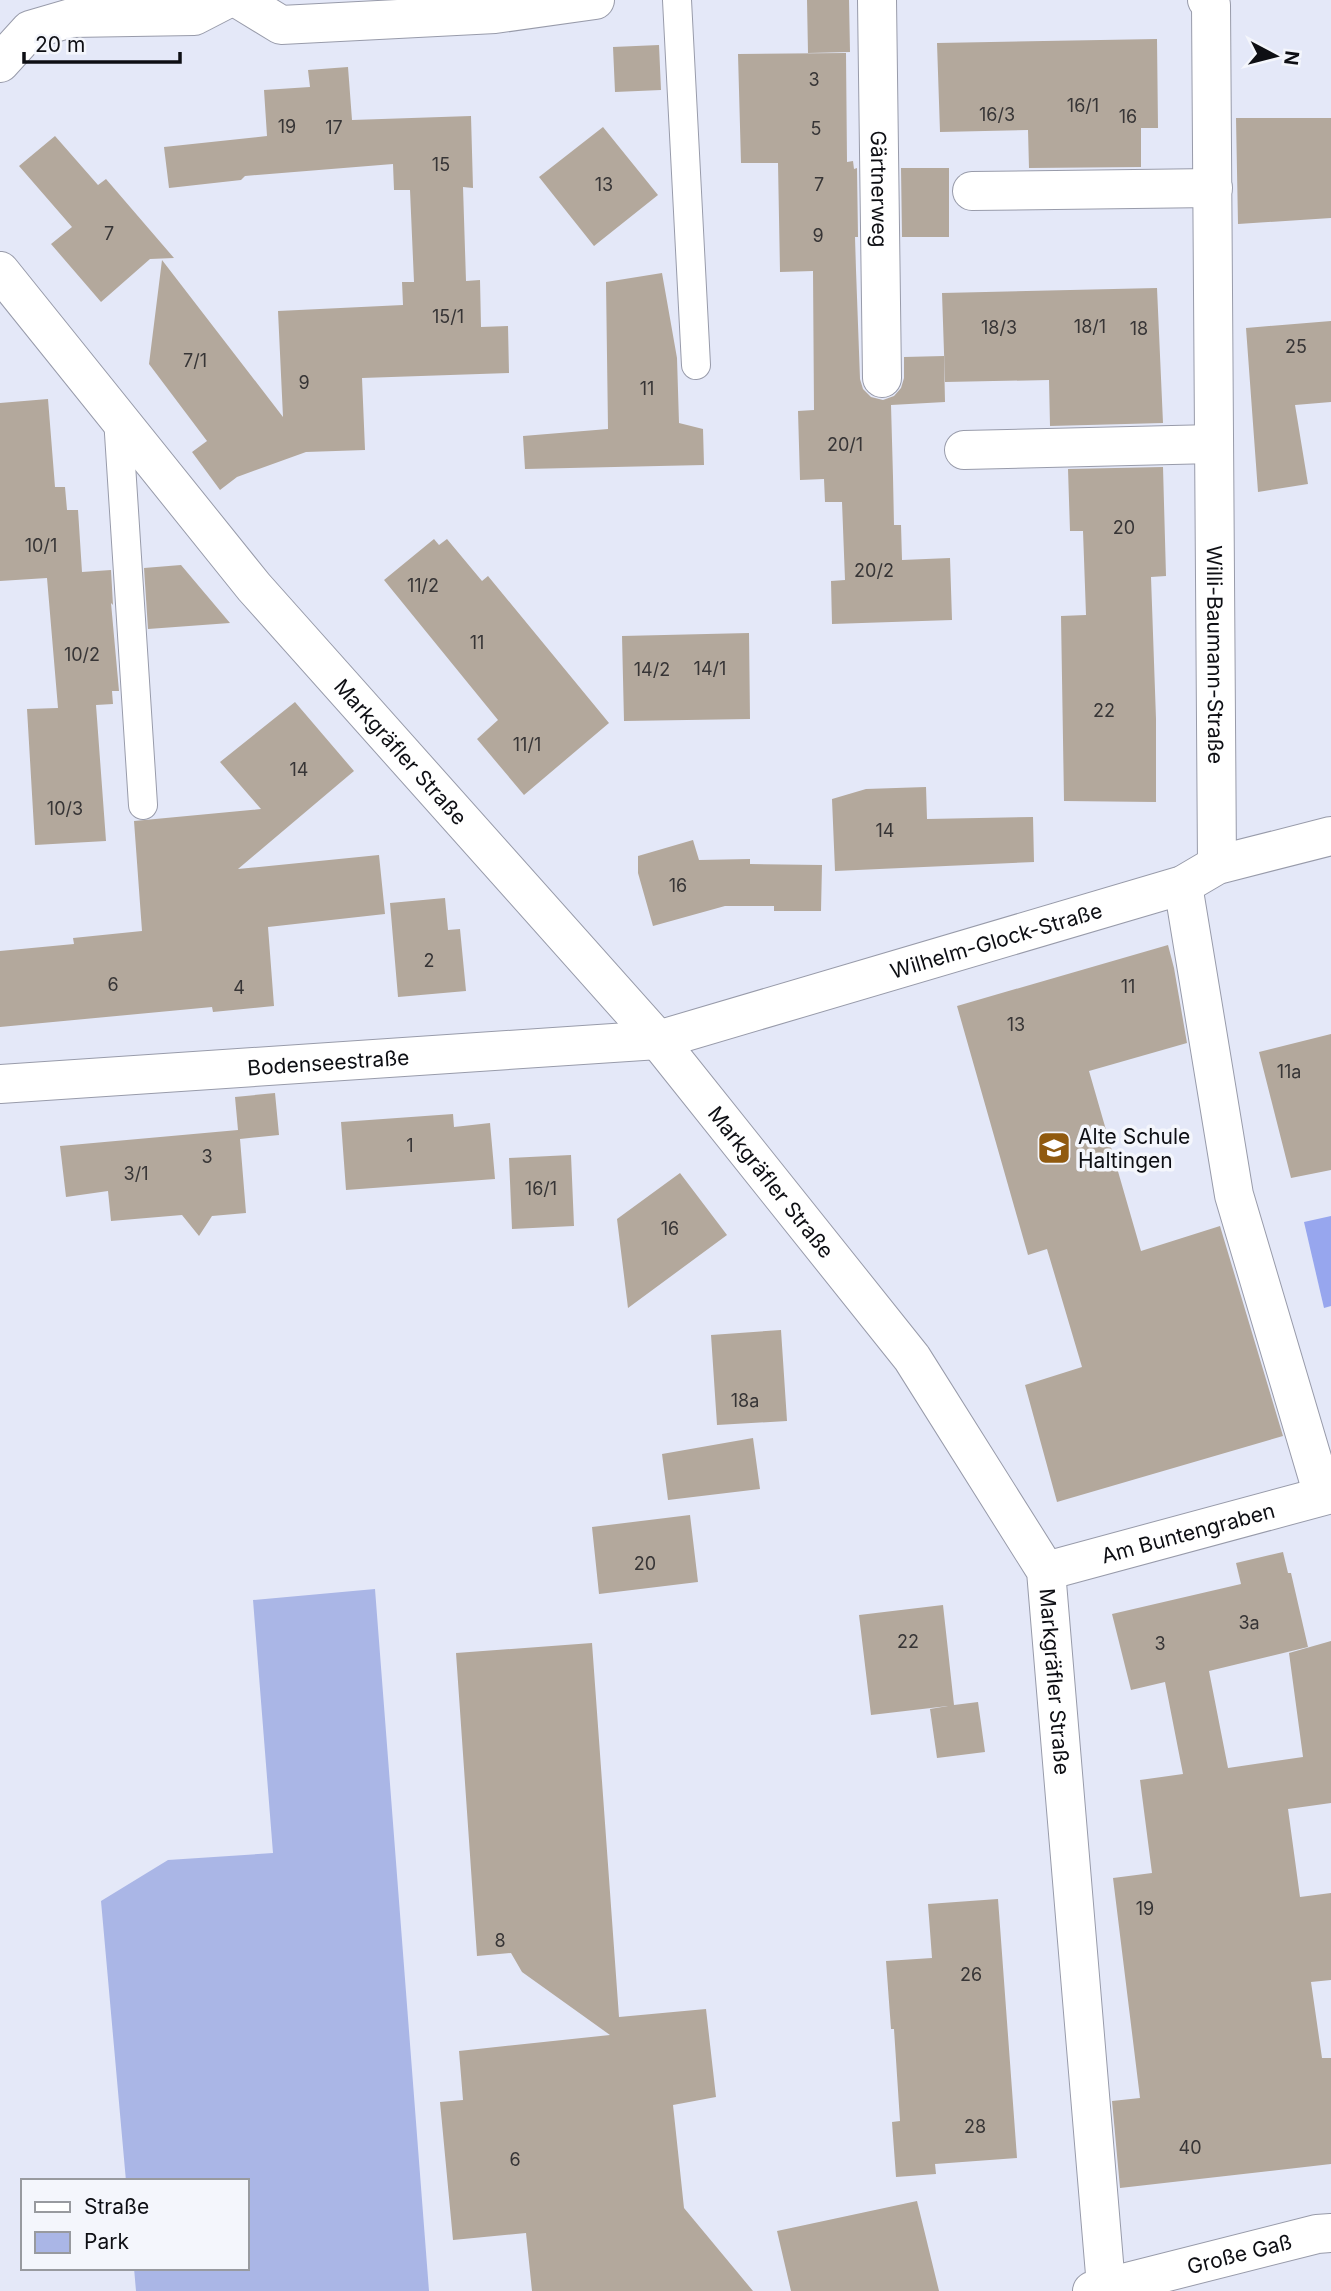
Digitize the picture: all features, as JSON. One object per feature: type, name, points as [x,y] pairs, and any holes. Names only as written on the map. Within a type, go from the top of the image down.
[{"type":"street","points":[[0,63],[30,30],[71,18],[194,16],[225,0]]},
{"type":"street","points":[[240,0],[281,25],[495,14],[595,0]]},
{"type":"street","name":"Gärtnerweg","points":[[877,0],[882,378]]},
{"type":"street","name":"Willi-Baumann-Straße","points":[[1207,0],[1211,5],[1217,865]]},
{"type":"street","points":[[972,191],[1213,188]]},
{"type":"street","name":"Markgräfler Straße","points":[[0,271],[254,587],[658,1040],[912,1358],[1046,1571],[1099,2288]]},
{"type":"street","points":[[964,450],[1214,444]]},
{"type":"street","name":"Wilhelm-Glock-Straße","points":[[658,1040],[1183,885],[1217,865],[1331,836]]},
{"type":"street","points":[[1183,885],[1234,1195],[1327,1495]]},
{"type":"street","name":"Bodenseestraße","points":[[0,1084],[658,1040]]},
{"type":"street","name":"Am Buntengraben","points":[[1046,1571],[1327,1495]]},
{"type":"street","name":"Große Gaß","points":[[1099,2288],[1317,2234],[1331,2233]]},
{"type":"lane","points":[[677,0],[696,365]]},
{"type":"lane","points":[[118,418],[142,805]]},
{"type":"green space","points":[[375,1589],[429,2291],[136,2291],[134,2270],[248,2270],[248,2179],[126,2179],[101,1901],[168,1860],[273,1853],[253,1600]]},
{"type":"shaded area","points":[[1331,1216],[1331,1306],[1324,1308],[1304,1222]]},
{"type":"building","points":[[807,0],[849,0],[850,52],[808,53]]},
{"type":"building","points":[[1157,39],[1158,128],[1141,128],[1141,167],[1029,168],[1028,130],[940,132],[937,43]]},
{"type":"building","points":[[659,45],[661,90],[615,92],[613,47]]},
{"type":"building","points":[[846,53],[847,162],[853,161],[854,169],[857,168],[858,237],[855,237],[860,379],[863,389],[871,397],[883,400],[894,396],[901,388],[904,357],[944,356],[945,402],[891,405],[894,525],[901,525],[902,560],[950,558],[952,620],[832,624],[831,581],[845,580],[842,502],[825,502],[824,479],[800,480],[798,411],[814,410],[813,271],[780,272],[778,163],[741,163],[738,54]]},
{"type":"building","points":[[348,67],[352,120],[471,116],[473,188],[463,187],[466,281],[480,280],[481,327],[508,326],[509,373],[362,378],[365,450],[306,452],[237,477],[220,490],[192,452],[207,441],[149,364],[162,260],[283,417],[278,311],[403,305],[402,282],[414,282],[410,190],[394,190],[393,164],[245,176],[241,180],[169,188],[164,147],[267,136],[264,90],[310,87],[308,70]]},
{"type":"building","points":[[1236,118],[1331,118],[1331,218],[1238,224]]},
{"type":"building","points":[[603,127],[658,195],[594,246],[539,177]]},
{"type":"building","points":[[55,136],[98,185],[106,179],[174,258],[150,259],[101,302],[51,244],[72,227],[19,166]]},
{"type":"building","points":[[901,168],[949,168],[949,237],[902,237]]},
{"type":"building","points":[[662,273],[677,358],[679,423],[703,429],[704,465],[525,469],[523,436],[608,429],[606,282]]},
{"type":"building","points":[[1157,288],[1163,423],[1050,426],[1049,380],[945,382],[942,293]]},
{"type":"building","points":[[1331,321],[1331,402],[1295,405],[1308,484],[1258,492],[1246,328]]},
{"type":"building","points":[[48,399],[55,487],[65,487],[67,510],[78,510],[82,572],[111,570],[113,605],[111,603],[119,691],[112,691],[113,704],[96,705],[106,841],[35,845],[27,709],[58,708],[47,578],[0,581],[0,403]]},
{"type":"building","points":[[1163,467],[1166,576],[1151,577],[1156,802],[1064,801],[1061,616],[1086,615],[1083,531],[1070,531],[1068,469]]},
{"type":"building","points":[[434,539],[439,545],[447,539],[482,581],[488,576],[609,723],[524,795],[477,739],[498,720],[384,580]]},
{"type":"building","points":[[181,565],[230,623],[148,629],[144,568]]},
{"type":"building","points":[[749,633],[750,719],[624,721],[622,636]]},
{"type":"building","points":[[295,702],[354,771],[238,869],[379,855],[385,914],[268,927],[274,1006],[213,1012],[212,1007],[0,1027],[0,951],[74,944],[73,938],[142,931],[134,821],[261,809],[220,762]]},
{"type":"building","points":[[926,787],[927,819],[1033,817],[1034,862],[835,871],[832,799],[866,789]]},
{"type":"building","points":[[693,840],[699,860],[750,859],[750,864],[822,865],[821,911],[774,911],[774,906],[725,906],[653,926],[638,873],[638,856]]},
{"type":"building","points":[[445,898],[448,930],[460,929],[466,991],[398,997],[390,903]]},
{"type":"building","points":[[1168,945],[1187,1043],[1089,1071],[1141,1251],[1220,1226],[1283,1436],[1057,1502],[1025,1385],[1082,1367],[1047,1249],[1028,1255],[957,1006]]},
{"type":"building","points":[[1331,1034],[1331,1170],[1291,1178],[1259,1052]]},
{"type":"building","points":[[275,1093],[279,1135],[240,1139],[246,1213],[212,1216],[199,1236],[182,1215],[111,1221],[108,1191],[66,1197],[60,1146],[238,1130],[235,1097]]},
{"type":"building","points":[[453,1114],[454,1127],[490,1123],[495,1179],[346,1190],[341,1122]]},
{"type":"building","points":[[571,1155],[574,1226],[512,1229],[509,1158]]},
{"type":"building","points":[[680,1173],[727,1235],[628,1308],[617,1219]]},
{"type":"building","points":[[781,1330],[787,1421],[717,1425],[711,1335]]},
{"type":"building","points":[[753,1438],[760,1489],[668,1500],[662,1454]]},
{"type":"building","points":[[690,1515],[698,1582],[599,1594],[592,1527]]},
{"type":"building","points":[[1283,1552],[1288,1573],[1291,1573],[1308,1647],[1209,1671],[1228,1768],[1303,1757],[1289,1653],[1331,1641],[1331,1803],[1288,1809],[1300,1897],[1331,1893],[1331,1980],[1311,1982],[1322,2058],[1331,2058],[1331,2164],[1120,2188],[1112,2101],[1140,2098],[1113,1878],[1152,1873],[1140,1780],[1183,1774],[1165,1682],[1131,1690],[1112,1614],[1241,1584],[1236,1563]]},
{"type":"building","points":[[943,1605],[954,1705],[978,1702],[985,1752],[937,1758],[930,1709],[948,1706],[871,1715],[859,1615]]},
{"type":"building","points":[[592,1643],[619,2017],[706,2009],[716,2097],[673,2105],[684,2208],[753,2291],[532,2291],[526,2233],[453,2240],[440,2102],[463,2100],[459,2051],[610,2035],[522,1972],[511,1953],[477,1956],[456,1653]]},
{"type":"building","points":[[998,1899],[1017,2158],[935,2164],[936,2174],[896,2177],[892,2122],[900,2121],[886,1961],[932,1958],[928,1904]]},
{"type":"building","points":[[917,2201],[939,2291],[791,2291],[777,2231]]},
{"type":"place","name":"Alte Schule Haltingen","points":[[1054,1148]]}]
